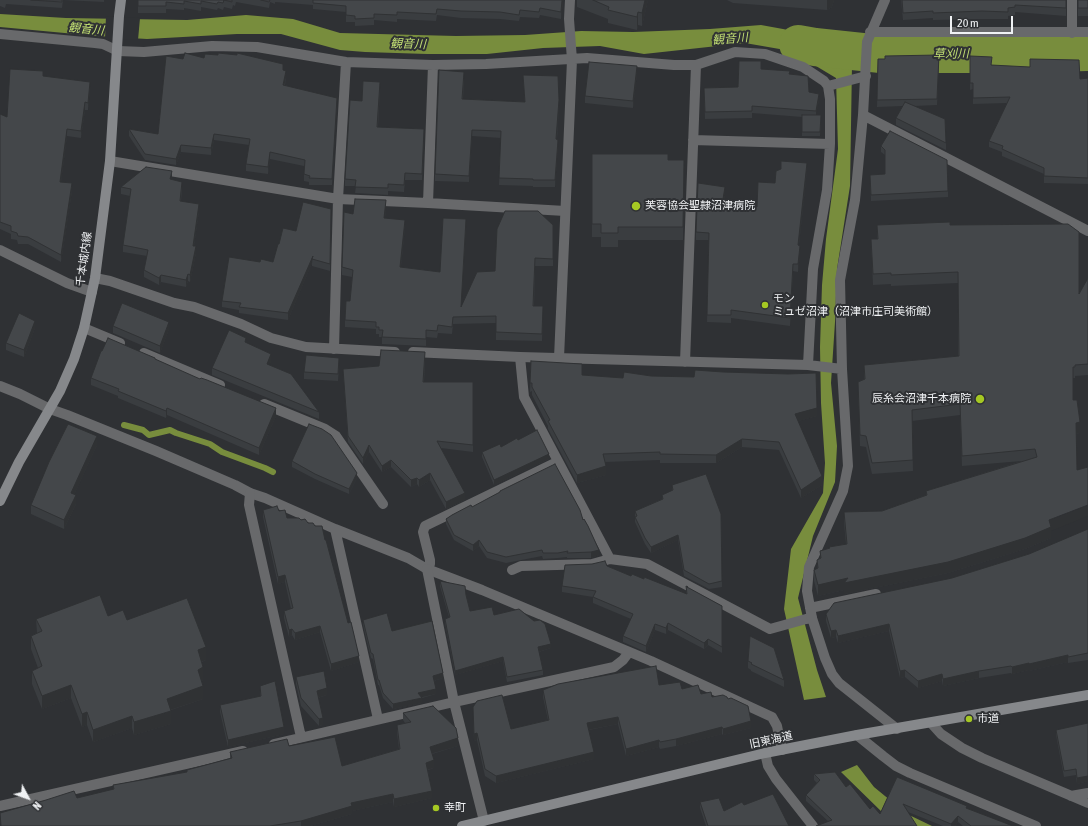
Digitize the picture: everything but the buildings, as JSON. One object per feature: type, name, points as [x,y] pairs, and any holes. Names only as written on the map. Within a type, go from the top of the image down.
[{"type":"street","name":"千本城内線","points":[[0,501],[19,462],[60,391],[74,359],[84,328],[95,278],[110,161],[121,0]]},
{"type":"street","points":[[559,358],[572,60],[569,23],[570,0]]},
{"type":"street","points":[[885,0],[867,42],[864,115],[855,200],[840,280],[842,369],[848,466],[843,491],[809,567],[807,591],[810,608],[809,618],[832,674],[839,683],[897,729]]},
{"type":"street","points":[[1072,0],[1072,33]]},
{"type":"street","points":[[870,32],[1088,32]]},
{"type":"street","points":[[0,34],[102,44],[118,51],[144,52],[212,46],[257,47],[346,62],[433,65],[486,64],[587,58],[674,65],[696,64],[735,52],[765,54],[802,67],[824,81],[828,86],[830,100],[828,190],[813,269],[808,365]]},
{"type":"street","points":[[334,349],[338,199],[346,62]]},
{"type":"street","points":[[685,362],[696,64]]},
{"type":"street","points":[[428,203],[433,65]]},
{"type":"street","points":[[828,86],[866,76]]},
{"type":"street","points":[[864,115],[1088,232]]},
{"type":"street","points":[[693,140],[830,144]]},
{"type":"street","points":[[110,161],[338,199],[566,211]]},
{"type":"street","points":[[0,250],[67,283],[92,292]]},
{"type":"street","points":[[95,278],[110,281],[174,304],[194,307],[241,324],[271,338],[306,347],[520,357],[808,365],[842,369]]},
{"type":"street","points":[[84,328],[230,389]]},
{"type":"street","points":[[520,357],[524,397],[557,462],[610,559]]},
{"type":"street","points":[[0,386],[50,409],[156,451],[250,493],[408,558],[427,569],[482,590],[651,661],[772,717],[777,726],[782,750]]},
{"type":"street","points":[[252,398],[325,429],[336,436],[383,504]]},
{"type":"street","points":[[484,821],[454,702],[427,569],[430,564],[430,560],[423,532],[425,526],[557,462]]},
{"type":"street","points":[[250,493],[249,505],[301,737]]},
{"type":"street","points":[[335,529],[378,719]]},
{"type":"street","points":[[512,570],[521,566],[592,564],[610,559],[647,564],[770,629],[809,618]]},
{"type":"street","points":[[810,608],[888,592]]},
{"type":"street","points":[[0,806],[378,719],[614,667],[623,660],[629,652]]},
{"type":"street","name":"旧東海道","points":[[462,826],[765,753],[857,735],[1088,695]]},
{"type":"street","points":[[930,723],[941,734],[962,748],[1088,803]]},
{"type":"street","points":[[857,735],[896,766],[1036,826]]},
{"type":"street","points":[[765,753],[768,766],[776,779],[813,826]]},
{"type":"street","points":[[1070,796],[1088,793]]},
{"type":"water","name":"観音川","points":[[0,14],[66,18],[187,20],[246,15],[293,19],[340,33],[456,36],[525,35],[581,31],[633,32],[710,29],[761,25],[848,43],[852,65],[850,186],[837,269],[831,383],[837,446],[835,482],[813,536],[798,598],[817,670],[826,697],[804,700],[784,609],[791,549],[823,493],[825,463],[821,403],[820,347],[822,285],[826,239],[838,149],[836,78],[791,51],[745,43],[644,54],[600,46],[543,48],[487,54],[365,52],[340,50],[281,34],[237,34],[147,39],[0,27]]},
{"type":"water","points":[[857,765],[874,787],[907,814],[932,826],[901,826],[885,815],[841,772]]},
{"type":"pier","points":[[106,16],[140,18],[138,40],[105,39]]},
{"type":"waterway","name":"草刈川","points":[[798,44],[881,54],[1012,54],[1088,52]]},
{"type":"waterway","points":[[124,425],[143,430],[149,435],[170,430],[210,444],[222,452],[273,472]]},
{"type":"place","name":"芙蓉協会聖隷沼津病院","points":[[636,206]]},
{"type":"place","name":"モン ミュゼ沼津（沼津市庄司美術館）","points":[[765,305]]},
{"type":"place","name":"辰糸会沼津千本病院","points":[[980,399]]},
{"type":"place","name":"市道","points":[[969,719]]},
{"type":"place","name":"幸町","points":[[436,808]]}]
